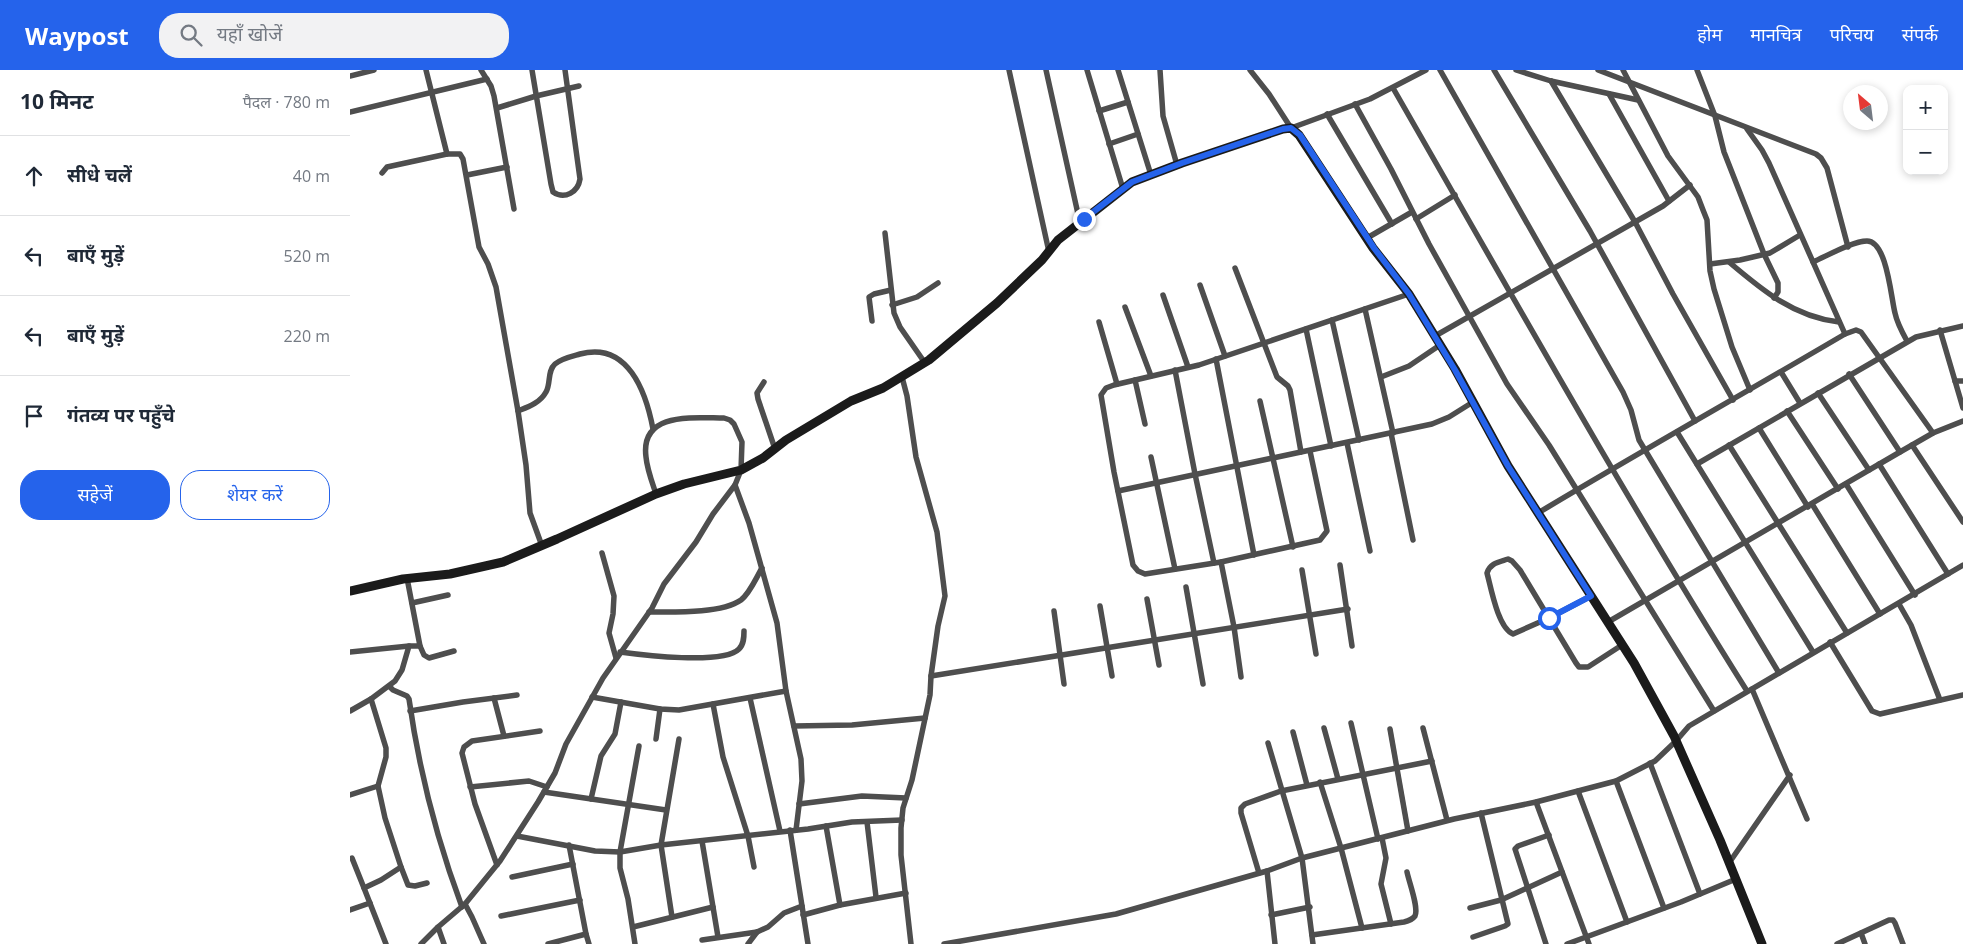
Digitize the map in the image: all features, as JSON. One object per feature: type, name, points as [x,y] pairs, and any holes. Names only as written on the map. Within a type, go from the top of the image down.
[{"type":"street","points":[[350,76],[374,70]]},
{"type":"street","points":[[426,70],[447,154]]},
{"type":"street","points":[[481,70],[487,79],[497,108],[514,209]]},
{"type":"street","points":[[532,70],[553,192],[562,195],[572,194],[577,189],[580,178],[565,70]]},
{"type":"street","points":[[1009,70],[1048,252]]},
{"type":"street","points":[[1046,70],[1080,222]]},
{"type":"street","points":[[1087,70],[1123,189]]},
{"type":"street","points":[[1118,70],[1151,175]]},
{"type":"street","points":[[1160,70],[1163,116],[1177,165]]},
{"type":"street","points":[[1250,70],[1269,94],[1291,128],[1296,131],[1312,153],[1367,238],[1409,294],[1473,402],[1508,466],[1634,663],[1676,741],[1762,944]]},
{"type":"street","points":[[350,590],[407,578],[450,574],[493,564],[542,546],[656,494],[684,484],[741,470],[763,458],[786,440],[851,401],[883,388],[925,363],[997,303],[1042,260],[1058,240],[1132,182],[1283,129],[1291,128],[1355,104],[1393,88],[1426,70]]},
{"type":"street","points":[[1440,70],[1623,392],[1631,410],[1639,440],[1779,673]]},
{"type":"street","points":[[1494,70],[1597,244],[1695,421]]},
{"type":"street","points":[[1516,70],[1551,81],[1638,100]]},
{"type":"street","points":[[1598,70],[1816,154],[1827,168],[1848,247]]},
{"type":"street","points":[[1623,70],[1668,156],[1698,197],[1707,220],[1714,289],[1732,347],[1750,390]]},
{"type":"street","points":[[1697,70],[1714,116],[1722,145],[1779,288],[1774,298]]},
{"type":"street","points":[[350,112],[487,79]]},
{"type":"street","points":[[1551,81],[1635,222],[1733,400]]},
{"type":"street","points":[[497,108],[579,86]]},
{"type":"street","points":[[1393,88],[1610,468],[1678,582],[1749,690],[1790,775],[1807,819]]},
{"type":"street","points":[[1609,94],[1669,202]]},
{"type":"street","points":[[1100,111],[1128,102]]},
{"type":"street","points":[[1355,104],[1506,384],[1549,445],[1714,711]]},
{"type":"street","points":[[1327,114],[1392,224]]},
{"type":"street","points":[[1746,128],[1766,157],[1844,334]]},
{"type":"street","points":[[1110,144],[1138,134]]},
{"type":"street","points":[[382,173],[387,167],[447,154],[460,154],[464,159],[479,247],[488,264],[496,287],[518,411],[526,465],[530,513],[542,546]]},
{"type":"street","points":[[466,175],[507,167]]},
{"type":"street","points":[[1435,336],[1669,202],[1690,185]]},
{"type":"street","points":[[1416,219],[1455,196]]},
{"type":"street","points":[[1367,238],[1412,212]]},
{"type":"street","points":[[884,233],[890,265],[892,305],[900,327],[925,363]]},
{"type":"street","points":[[1710,264],[1770,253],[1800,235]]},
{"type":"street","points":[[1813,262],[1868,240],[1877,246],[1883,258],[1895,314],[1907,341]]},
{"type":"street","points":[[1729,262],[1774,298],[1796,310],[1823,320],[1839,322]]},
{"type":"street","points":[[1236,268],[1277,377],[1290,390],[1301,452]]},
{"type":"street","points":[[892,305],[917,297],[938,283]]},
{"type":"street","points":[[1200,285],[1225,356]]},
{"type":"street","points":[[872,321],[869,297],[891,290]]},
{"type":"street","points":[[1310,451],[1327,531],[1325,535],[1315,542],[1293,547],[1145,574],[1138,571],[1133,565],[1101,396],[1106,388],[1118,384],[1216,359],[1409,294]]},
{"type":"street","points":[[1164,295],[1188,367]]},
{"type":"street","points":[[1125,307],[1151,376]]},
{"type":"street","points":[[1365,309],[1381,377],[1413,540]]},
{"type":"street","points":[[1332,320],[1359,440]]},
{"type":"street","points":[[1099,322],[1118,384]]},
{"type":"street","points":[[1697,464],[1907,341],[1924,334],[1963,326]]},
{"type":"street","points":[[1306,329],[1331,446]]},
{"type":"street","points":[[1538,512],[1610,468],[1733,400],[1844,334],[1856,330],[1861,332],[1933,434]]},
{"type":"street","points":[[1940,330],[1963,408]]},
{"type":"street","points":[[1381,377],[1409,366],[1440,345]]},
{"type":"street","points":[[518,411],[535,404],[546,392],[552,368],[555,364],[592,352],[613,356],[622,361],[632,372],[640,384],[653,429]]},
{"type":"street","points":[[1216,359],[1254,555]]},
{"type":"street","points":[[1175,370],[1195,474],[1234,627],[1241,677]]},
{"type":"street","points":[[1780,372],[1800,403]]},
{"type":"street","points":[[1850,374],[1900,452]]},
{"type":"street","points":[[902,377],[908,396],[916,457],[937,532],[946,596],[938,626],[926,718],[902,820],[901,855],[911,944]]},
{"type":"street","points":[[1135,380],[1145,424]]},
{"type":"street","points":[[1955,381],[1963,381]]},
{"type":"street","points":[[764,382],[757,393],[775,449]]},
{"type":"street","points":[[1818,393],[1869,470]]},
{"type":"street","points":[[1260,401],[1293,547]]},
{"type":"street","points":[[1118,491],[1432,424],[1449,417],[1473,402]]},
{"type":"street","points":[[1787,411],[1838,489]]},
{"type":"street","points":[[421,944],[463,906],[497,865],[517,836],[555,773],[573,729],[616,658],[649,612],[664,584],[696,542],[713,514],[735,485],[741,470],[742,442],[730,420],[724,418],[673,419],[653,429],[645,443],[646,458],[656,494]]},
{"type":"street","points":[[1608,622],[1900,452],[1963,420]]},
{"type":"street","points":[[1760,428],[1880,614]]},
{"type":"street","points":[[1677,432],[1813,652]]},
{"type":"street","points":[[1346,443],[1370,551]]},
{"type":"street","points":[[1729,445],[1847,633]]},
{"type":"street","points":[[1912,446],[1963,522]]},
{"type":"street","points":[[1151,457],[1175,569]]},
{"type":"street","points":[[1879,464],[1948,574]]},
{"type":"street","points":[[1846,484],[1914,594]]},
{"type":"street","points":[[735,485],[745,509],[777,623],[786,691],[802,770],[799,804],[793,830],[808,944]]},
{"type":"street","points":[[602,553],[614,596],[609,633],[616,658]]},
{"type":"street","points":[[1591,596],[1549,618],[1519,632],[1509,633],[1502,623],[1495,605],[1487,573],[1488,569],[1497,563],[1508,559],[1512,561],[1520,570],[1549,618],[1576,663],[1583,668],[1592,665],[1622,645]]},
{"type":"street","points":[[1340,565],[1352,646]]},
{"type":"street","points":[[944,944],[1116,914],[1267,871],[1302,858],[1447,820],[1536,802],[1616,781],[1650,763],[1676,741],[1689,726],[1963,566]]},
{"type":"street","points":[[649,612],[688,612],[734,604],[745,596],[762,568]]},
{"type":"street","points":[[1302,570],[1316,654]]},
{"type":"street","points":[[407,578],[420,646],[424,655],[429,658],[454,651]]},
{"type":"street","points":[[1186,587],[1203,684]]},
{"type":"street","points":[[412,603],[448,595]]},
{"type":"street","points":[[1147,599],[1159,665]]},
{"type":"street","points":[[1899,604],[1911,626],[1940,700]]},
{"type":"street","points":[[1100,606],[1112,676]]},
{"type":"street","points":[[930,676],[1348,609]]},
{"type":"street","points":[[1054,611],[1064,684]]},
{"type":"street","points":[[620,652],[680,658],[724,654],[740,648],[743,642],[744,631]]},
{"type":"street","points":[[1830,642],[1875,713],[1880,714],[1963,696]]},
{"type":"street","points":[[350,711],[390,686],[402,670],[409,646]]},
{"type":"street","points":[[350,652],[420,646]]},
{"type":"street","points":[[390,686],[393,690],[407,696],[422,772],[438,835],[463,906],[472,917],[484,944]]},
{"type":"street","points":[[592,697],[660,709],[679,710],[786,691]]},
{"type":"street","points":[[410,711],[517,695]]},
{"type":"street","points":[[494,698],[504,736]]},
{"type":"street","points":[[750,698],[780,831]]},
{"type":"street","points":[[371,699],[386,748],[386,757],[378,786],[385,818],[408,885],[415,886],[427,883]]},
{"type":"street","points":[[591,799],[601,756],[616,734],[621,702]]},
{"type":"street","points":[[713,704],[723,757],[748,836],[754,866]]},
{"type":"street","points":[[656,739],[660,709]]},
{"type":"street","points":[[794,726],[852,725],[926,718]]},
{"type":"street","points":[[1351,724],[1386,858],[1381,884],[1391,924]]},
{"type":"street","points":[[1324,728],[1338,779]]},
{"type":"street","points":[[1423,728],[1447,820]]},
{"type":"street","points":[[1390,729],[1408,831]]},
{"type":"street","points":[[497,865],[470,787],[463,764],[462,753],[464,748],[472,741],[540,731]]},
{"type":"street","points":[[1293,732],[1307,785]]},
{"type":"street","points":[[672,918],[660,845],[679,739]]},
{"type":"street","points":[[1268,743],[1302,858],[1310,907],[1313,944]]},
{"type":"street","points":[[635,944],[620,868],[620,852],[639,746]]},
{"type":"street","points":[[1259,873],[1241,808],[1253,800],[1281,790],[1432,761]]},
{"type":"street","points":[[1650,763],[1700,894]]},
{"type":"street","points":[[1729,863],[1790,775]]},
{"type":"street","points":[[470,787],[528,780],[546,790],[666,810]]},
{"type":"street","points":[[1616,781],[1664,908]]},
{"type":"street","points":[[1320,782],[1341,848],[1362,928]]},
{"type":"street","points":[[350,795],[378,786]]},
{"type":"street","points":[[1578,792],[1627,922]]},
{"type":"street","points":[[799,804],[862,796],[906,798]]},
{"type":"street","points":[[1536,802],[1588,941]]},
{"type":"street","points":[[1473,937],[1508,924],[1481,813]]},
{"type":"street","points":[[517,836],[595,851],[620,852],[660,845],[780,831],[902,820]]},
{"type":"street","points":[[867,822],[876,897]]},
{"type":"street","points":[[826,826],[840,905]]},
{"type":"street","points":[[1546,944],[1516,847],[1549,835]]},
{"type":"street","points":[[702,841],[718,938]]},
{"type":"street","points":[[569,845],[588,944]]},
{"type":"street","points":[[352,858],[386,944]]},
{"type":"street","points":[[512,877],[573,864]]},
{"type":"street","points":[[364,888],[382,880],[401,867]]},
{"type":"street","points":[[1267,871],[1275,944]]},
{"type":"street","points":[[1312,935],[1391,924],[1412,919],[1416,915],[1416,906],[1407,872]]},
{"type":"street","points":[[1470,908],[1501,900],[1562,872]]},
{"type":"street","points":[[1567,944],[1588,941],[1627,922],[1736,879]]},
{"type":"street","points":[[803,914],[876,897],[906,893]]},
{"type":"street","points":[[500,916],[580,900]]},
{"type":"street","points":[[350,910],[370,903]]},
{"type":"street","points":[[702,940],[757,932],[768,927],[784,913],[802,906]]},
{"type":"street","points":[[1272,915],[1310,907]]},
{"type":"street","points":[[632,927],[713,908]]},
{"type":"street","points":[[1837,944],[1892,920],[1896,923],[1903,944]]},
{"type":"street","points":[[438,927],[444,944]]},
{"type":"street","points":[[748,944],[757,932]]},
{"type":"street","points":[[1861,933],[1865,944]]},
{"type":"street","points":[[548,944],[586,934]]},
{"type":"route","points":[[1084,219],[1132,182],[1283,129],[1291,128],[1296,131],[1374,248],[1409,294],[1455,370],[1508,466],[1591,596],[1549,618]]}]
